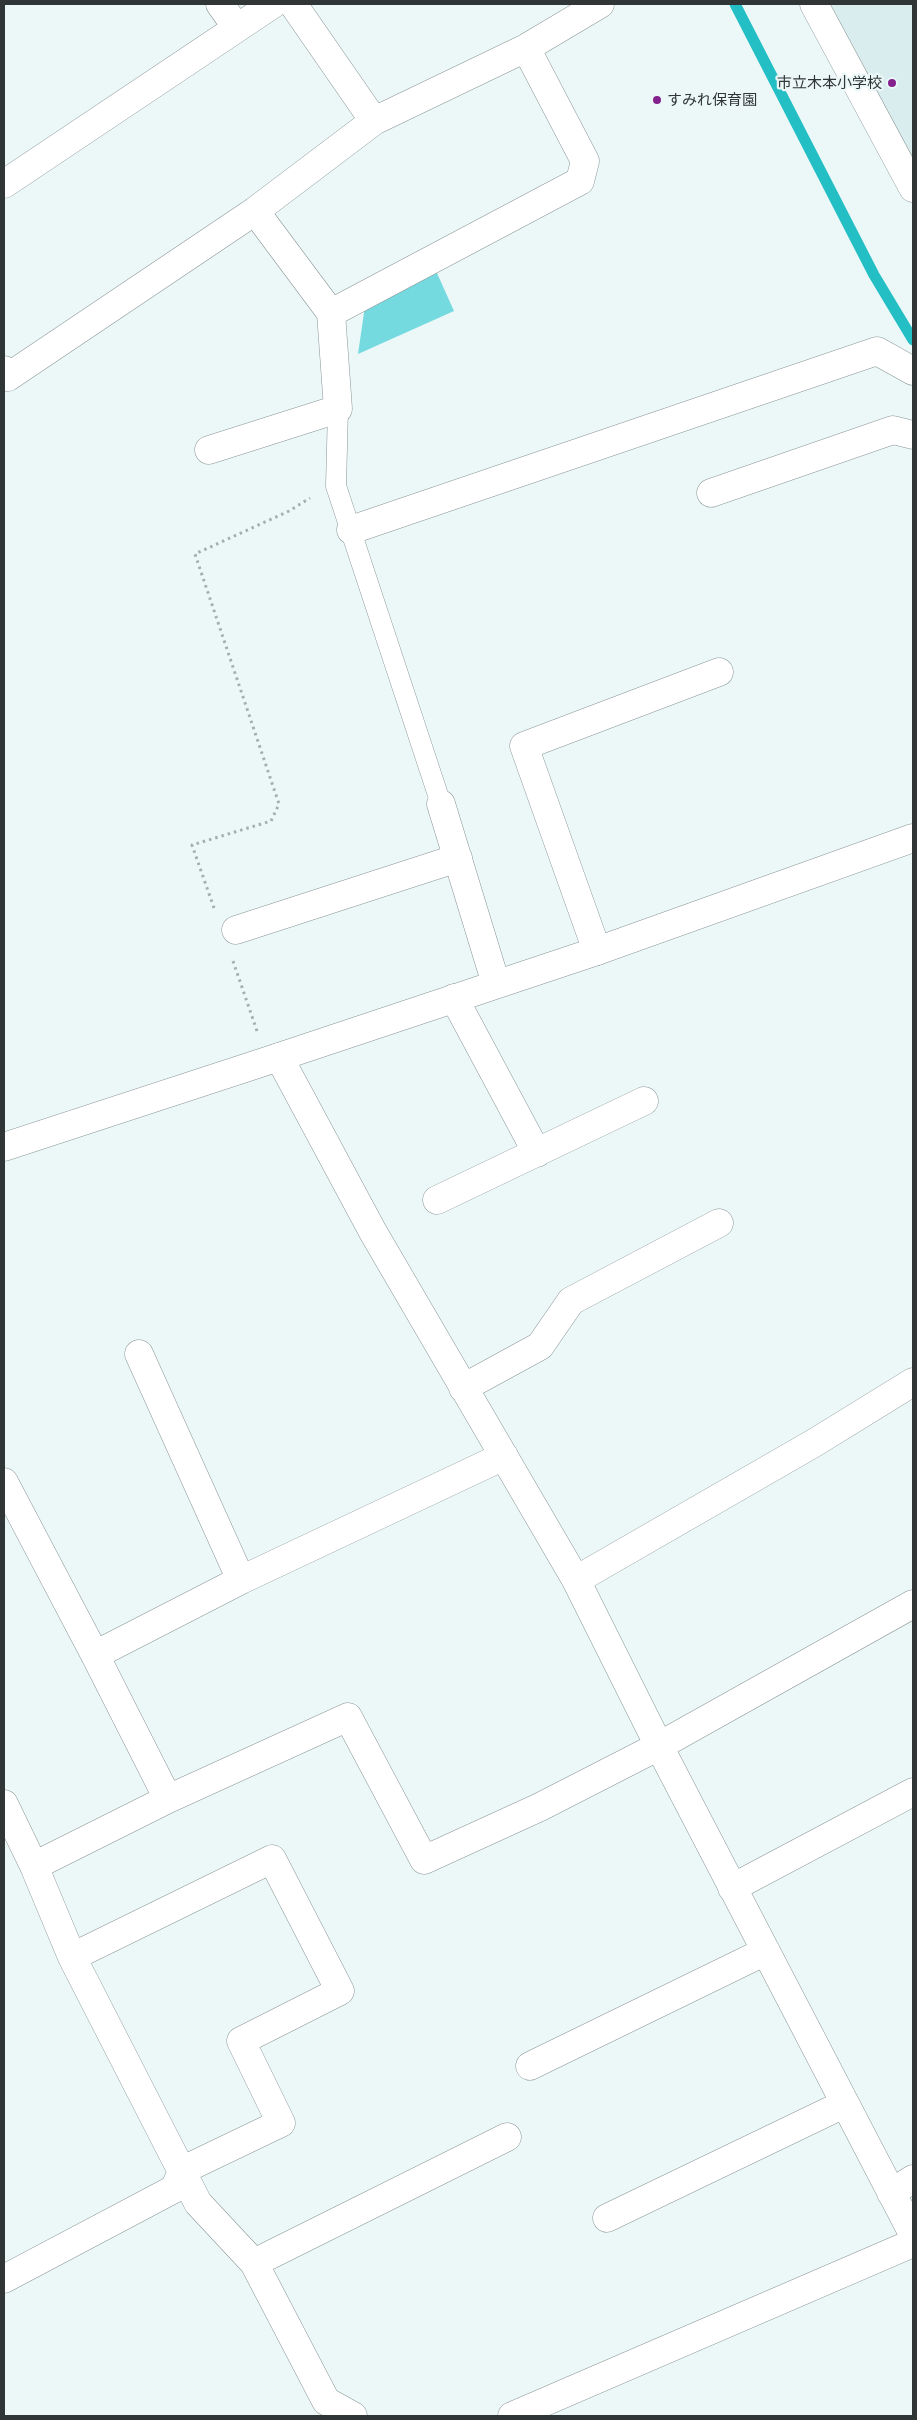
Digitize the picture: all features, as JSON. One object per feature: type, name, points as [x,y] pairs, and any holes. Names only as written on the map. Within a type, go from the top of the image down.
[{"type":"street","points":[[220,4],[237,28]]},
{"type":"street","points":[[4,184],[273,4]]},
{"type":"street","points":[[293,4],[374,121]]},
{"type":"street","points":[[5,376],[255,211],[374,121],[526,48],[600,4]]},
{"type":"street","points":[[814,4],[913,188]]},
{"type":"street","points":[[331,313],[580,181],[585,161],[526,48]]},
{"type":"street","points":[[209,450],[338,409],[331,313],[255,211]]},
{"type":"street","points":[[351,530],[877,351],[913,371]]},
{"type":"street","points":[[711,493],[893,430],[913,434]]},
{"type":"street","points":[[597,951],[524,746],[719,672]]},
{"type":"street","points":[[441,804],[496,984]]},
{"type":"street","points":[[4,1147],[597,951],[913,838]]},
{"type":"street","points":[[233,942],[458,858]]},
{"type":"street","points":[[454,998],[537,1152]]},
{"type":"street","points":[[279,1057],[373,1232],[576,1580],[659,1746],[844,2104],[902,2186],[913,2234]]},
{"type":"street","points":[[437,1200],[644,1101]]},
{"type":"street","points":[[463,1388],[540,1346],[571,1301],[719,1224]]},
{"type":"street","points":[[140,1354],[241,1580]]},
{"type":"street","points":[[576,1580],[814,1443],[913,1382]]},
{"type":"street","points":[[95,1655],[241,1580],[504,1456]]},
{"type":"street","points":[[4,1482],[168,1799]]},
{"type":"street","points":[[34,1866],[168,1799],[348,1717],[424,1860],[540,1807],[659,1746],[913,1604]]},
{"type":"street","points":[[732,1888],[913,1792]]},
{"type":"street","points":[[4,1804],[34,1866],[72,1956],[183,2170],[198,2203],[254,2263],[326,2401],[353,2416]]},
{"type":"street","points":[[4,2279],[174,2189],[183,2170],[281,2123],[241,2041],[340,1990],[272,1858],[72,1956]]},
{"type":"street","points":[[530,2066],[766,1951]]},
{"type":"street","points":[[607,2218],[844,2104]]},
{"type":"street","points":[[254,2263],[507,2137]]},
{"type":"street","points":[[514,2416],[913,2243]]},
{"type":"lane","points":[[338,409],[336,482],[441,804]]},
{"type":"path","points":[[214,909],[192,845],[271,821],[279,804],[195,554],[289,511],[336,482]]},
{"type":"path","points":[[233,942],[259,1036]]},
{"type":"shaded area","name":"市立木本小学校","points":[[829,4],[913,4],[913,162]]},
{"type":"shaded area","points":[[436,271],[454,311],[358,354],[365,306]]},
{"type":"waterway","points":[[735,4],[874,275],[913,340]]},
{"type":"place","name":"市立木本小学校","points":[[892,83]]},
{"type":"place","name":"すみれ保育園","points":[[657,100]]}]
